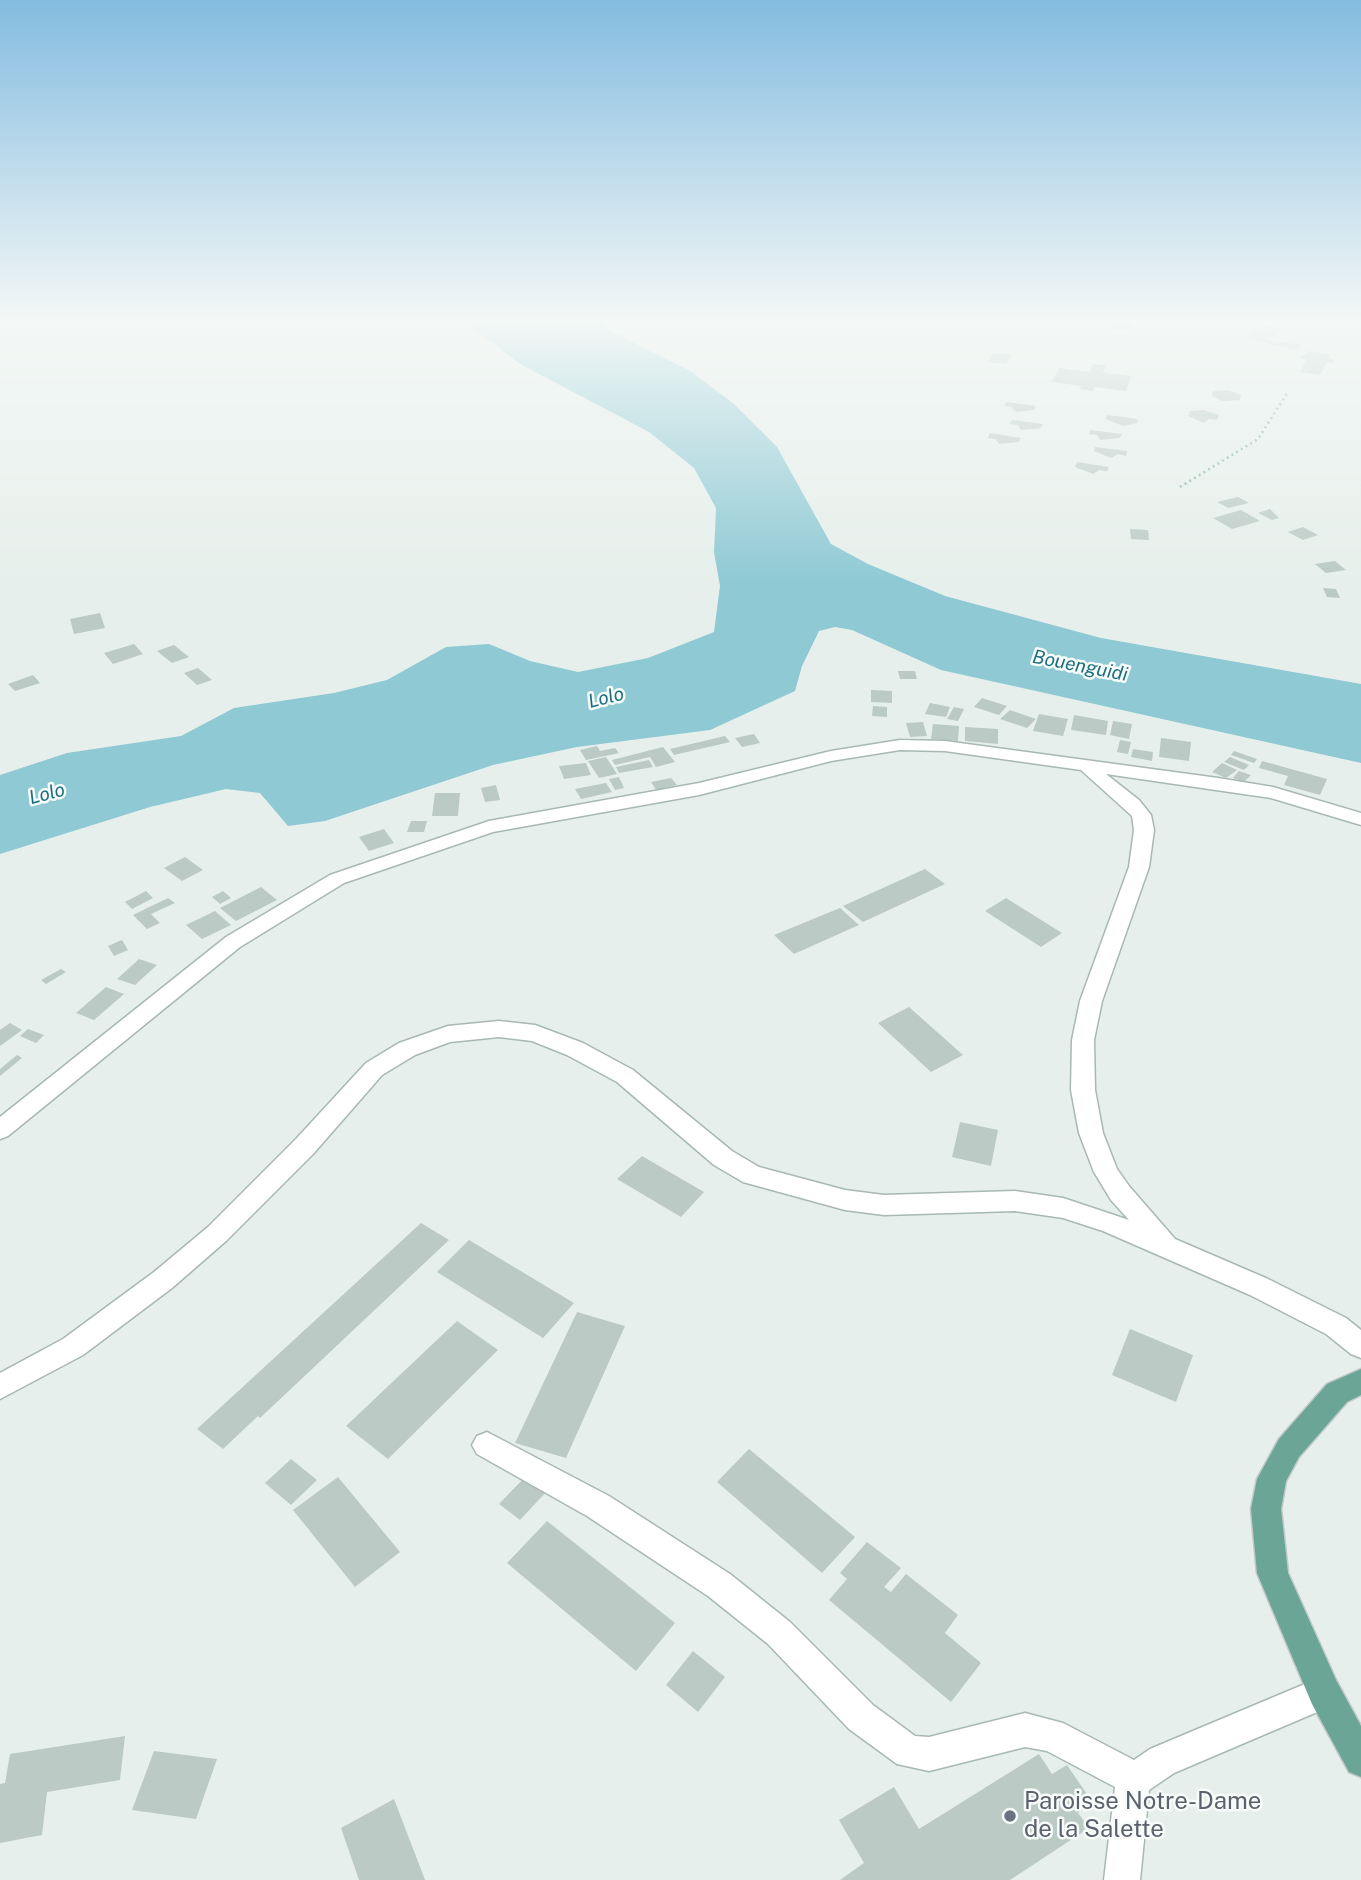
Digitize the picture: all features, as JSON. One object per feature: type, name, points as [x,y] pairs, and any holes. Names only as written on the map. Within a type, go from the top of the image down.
[{"type":"main road","points":[[1361,1381],[1337,1393],[1313,1417],[1289,1448],[1272,1479],[1266,1509],[1273,1573],[1341,1708],[1361,1760]]},
{"type":"street","points":[[0,1130],[233,942],[337,879],[489,827],[699,789],[831,756],[900,745],[945,746],[1273,793],[1361,820]]},
{"type":"street","points":[[1085,767],[1132,804],[1140,815],[1144,830],[1139,867],[1091,1001],[1083,1040],[1083,1090],[1091,1133],[1107,1172],[1120,1193],[1168,1246]]},
{"type":"street","points":[[0,1387],[73,1347],[172,1273],[217,1234],[305,1146],[373,1069],[407,1049],[448,1034],[511,1030],[535,1033],[576,1049],[625,1076],[723,1158],[752,1175],[845,1200],[884,1205],[1015,1200],[1063,1208],[1168,1246],[1306,1310],[1336,1326],[1361,1346]]},
{"type":"street","points":[[487,1445],[598,1506],[719,1585],[779,1633],[860,1717],[909,1752],[929,1754],[1025,1730],[1051,1735],[1135,1779]]},
{"type":"street","points":[[1122,1880],[1130,1794],[1135,1779],[1162,1760],[1341,1708]]},
{"type":"path","points":[[1180,487],[1258,439],[1278,408]]},
{"type":"water","points":[[603,408],[738,408],[777,447],[831,544],[868,564],[945,596],[1101,638],[1361,684],[1361,763],[941,670],[852,630],[835,627],[819,631],[802,666],[795,691],[710,730],[577,747],[493,765],[325,821],[288,826],[260,793],[226,789],[150,807],[0,854],[0,775],[67,753],[181,736],[234,708],[334,693],[387,680],[446,647],[489,644],[530,661],[578,672],[648,658],[714,632],[720,586],[714,552],[716,508],[694,468],[649,432]]},
{"type":"building","points":[[1012,408],[1035,408],[1034,410],[1015,412]]},
{"type":"building","points":[[1204,410],[1219,415],[1217,420],[1209,419],[1204,423],[1188,416],[1190,411]]},
{"type":"building","points":[[1107,415],[1138,419],[1137,423],[1123,426],[1106,419]]},
{"type":"building","points":[[1012,420],[1043,424],[1041,428],[1021,430],[1018,425],[1010,424]]},
{"type":"building","points":[[1090,430],[1122,434],[1120,438],[1100,440],[1097,435],[1089,434]]},
{"type":"building","points":[[990,433],[1021,438],[1019,442],[999,444],[996,439],[988,438]]},
{"type":"building","points":[[1095,447],[1127,451],[1126,456],[1118,454],[1111,458],[1094,451]]},
{"type":"building","points":[[1077,462],[1109,467],[1107,471],[1099,470],[1093,474],[1075,467]]},
{"type":"building","points":[[1238,497],[1249,503],[1228,508],[1217,502]]},
{"type":"building","points":[[1270,509],[1279,518],[1272,520],[1258,513]]},
{"type":"building","points":[[1241,510],[1260,521],[1232,529],[1213,518]]},
{"type":"building","points":[[1303,527],[1318,535],[1303,540],[1288,532]]},
{"type":"building","points":[[1130,529],[1148,530],[1149,540],[1131,539]]},
{"type":"building","points":[[1335,561],[1346,570],[1326,573],[1315,564]]},
{"type":"building","points":[[1323,588],[1336,589],[1340,598],[1327,597]]},
{"type":"building","points":[[100,613],[105,628],[74,634],[70,619]]},
{"type":"building","points":[[134,644],[143,654],[113,664],[104,653]]},
{"type":"building","points":[[174,645],[189,657],[172,663],[157,651]]},
{"type":"building","points":[[198,668],[212,680],[197,685],[184,673]]},
{"type":"building","points":[[898,671],[915,671],[917,679],[900,679]]},
{"type":"building","points":[[33,675],[40,683],[15,691],[8,684]]},
{"type":"building","points":[[871,690],[892,691],[892,703],[871,702]]},
{"type":"building","points":[[982,698],[1007,706],[999,715],[974,707]]},
{"type":"building","points":[[930,703],[950,707],[946,717],[925,714]]},
{"type":"building","points":[[873,706],[887,707],[887,717],[872,716]]},
{"type":"building","points":[[954,707],[964,709],[958,721],[947,719]]},
{"type":"building","points":[[1010,710],[1036,719],[1027,728],[1000,719]]},
{"type":"building","points":[[1039,714],[1068,719],[1063,736],[1033,731]]},
{"type":"building","points":[[1074,715],[1108,721],[1106,735],[1071,730]]},
{"type":"building","points":[[1113,721],[1132,724],[1129,739],[1110,735]]},
{"type":"building","points":[[923,722],[927,736],[910,737],[906,723]]},
{"type":"building","points":[[933,724],[959,726],[958,741],[931,739]]},
{"type":"building","points":[[965,727],[998,729],[998,744],[965,741]]},
{"type":"building","points":[[754,734],[760,743],[742,747],[735,738]]},
{"type":"building","points":[[725,736],[730,742],[674,755],[670,749]]},
{"type":"building","points":[[1161,738],[1191,742],[1189,761],[1159,757]]},
{"type":"building","points":[[1120,740],[1131,742],[1128,754],[1117,752]]},
{"type":"building","points":[[597,746],[600,751],[615,748],[619,753],[586,760],[580,750]]},
{"type":"building","points":[[663,747],[675,762],[656,767],[650,757],[615,765],[612,760]]},
{"type":"building","points":[[1133,749],[1153,752],[1152,761],[1131,757]]},
{"type":"building","points":[[1234,751],[1257,759],[1254,763],[1231,755]]},
{"type":"building","points":[[606,757],[617,774],[599,778],[588,761]]},
{"type":"building","points":[[1230,757],[1249,765],[1244,770],[1224,762]]},
{"type":"building","points":[[649,760],[653,767],[619,773],[616,767]]},
{"type":"building","points":[[1262,761],[1327,779],[1320,795],[1284,785],[1288,776],[1259,768]]},
{"type":"building","points":[[586,763],[591,775],[564,779],[559,766]]},
{"type":"building","points":[[1222,763],[1237,770],[1226,778],[1212,772]]},
{"type":"building","points":[[1239,771],[1251,775],[1244,782],[1233,778]]},
{"type":"building","points":[[619,777],[624,788],[615,790],[609,779]]},
{"type":"building","points":[[671,778],[677,785],[656,790],[651,782]]},
{"type":"building","points":[[606,783],[612,792],[581,799],[575,789]]},
{"type":"building","points":[[496,785],[500,800],[485,802],[481,788]]},
{"type":"building","points":[[435,793],[460,793],[458,816],[432,816]]},
{"type":"building","points":[[411,821],[427,821],[424,832],[407,832]]},
{"type":"building","points":[[384,829],[394,843],[369,851],[359,837]]},
{"type":"building","points":[[185,857],[203,870],[182,881],[164,868]]},
{"type":"building","points":[[925,869],[945,884],[863,922],[843,906]]},
{"type":"building","points":[[261,887],[277,900],[236,921],[220,908]]},
{"type":"building","points":[[146,891],[153,898],[132,909],[125,902]]},
{"type":"building","points":[[223,891],[231,898],[220,904],[212,897]]},
{"type":"building","points":[[168,898],[175,903],[151,914],[160,923],[147,929],[133,915]]},
{"type":"building","points":[[1006,898],[1062,933],[1041,947],[985,911]]},
{"type":"building","points":[[840,908],[859,925],[794,954],[774,935]]},
{"type":"building","points":[[215,911],[231,925],[202,939],[186,925]]},
{"type":"building","points":[[122,940],[128,950],[114,956],[108,946]]},
{"type":"building","points":[[139,959],[157,965],[135,985],[117,979]]},
{"type":"building","points":[[61,969],[66,972],[46,984],[41,980]]},
{"type":"building","points":[[106,987],[124,994],[94,1020],[76,1013]]},
{"type":"building","points":[[909,1007],[963,1055],[931,1072],[878,1023]]},
{"type":"building","points":[[10,1023],[22,1030],[0,1046],[0,1030]]},
{"type":"building","points":[[28,1029],[44,1035],[36,1043],[20,1036]]},
{"type":"building","points":[[17,1055],[22,1058],[0,1076],[0,1069]]},
{"type":"building","points":[[960,1122],[998,1130],[991,1166],[952,1157]]},
{"type":"building","points":[[642,1156],[704,1192],[681,1217],[617,1179]]},
{"type":"building","points":[[421,1223],[449,1240],[260,1418],[258,1416],[223,1449],[197,1429]]},
{"type":"building","points":[[469,1240],[574,1303],[543,1338],[437,1272]]},
{"type":"building","points":[[577,1312],[625,1326],[566,1458],[515,1443]]},
{"type":"building","points":[[457,1321],[498,1350],[388,1459],[346,1426]]},
{"type":"building","points":[[1130,1329],[1193,1355],[1176,1402],[1112,1375]]},
{"type":"building","points":[[749,1449],[855,1537],[822,1573],[717,1482]]},
{"type":"building","points":[[291,1459],[317,1480],[291,1505],[265,1483]]},
{"type":"building","points":[[528,1474],[548,1490],[520,1520],[499,1504]]},
{"type":"building","points":[[338,1477],[400,1552],[355,1587],[293,1510]]},
{"type":"building","points":[[547,1521],[675,1623],[636,1671],[507,1563]]},
{"type":"building","points":[[867,1542],[901,1568],[884,1587],[891,1592],[906,1574],[958,1615],[945,1633],[981,1663],[951,1702],[829,1600],[847,1579],[840,1573]]},
{"type":"building","points":[[693,1651],[725,1677],[698,1712],[666,1685]]},
{"type":"building","points":[[125,1736],[120,1780],[47,1792],[42,1835],[0,1843],[0,1784],[5,1783],[10,1754]]},
{"type":"building","points":[[154,1751],[217,1759],[196,1819],[132,1810]]},
{"type":"building","name":"Paroisse Notre-Dame de la Salette","points":[[1039,1754],[1052,1774],[1067,1765],[1093,1803],[1078,1813],[1089,1828],[1010,1880],[840,1880],[864,1863],[839,1820],[894,1787],[919,1829]]},
{"type":"building","points":[[394,1799],[425,1880],[359,1880],[341,1828]]},
{"type":"place","name":"Paroisse Notre-Dame de la Salette","points":[[1010,1816]]},
{"type":"water label","name":"Bouenguidi","points":[[1080,666]]},
{"type":"water label","name":"Lolo","points":[[606,698]]},
{"type":"water label","name":"Lolo","points":[[47,794]]}]
